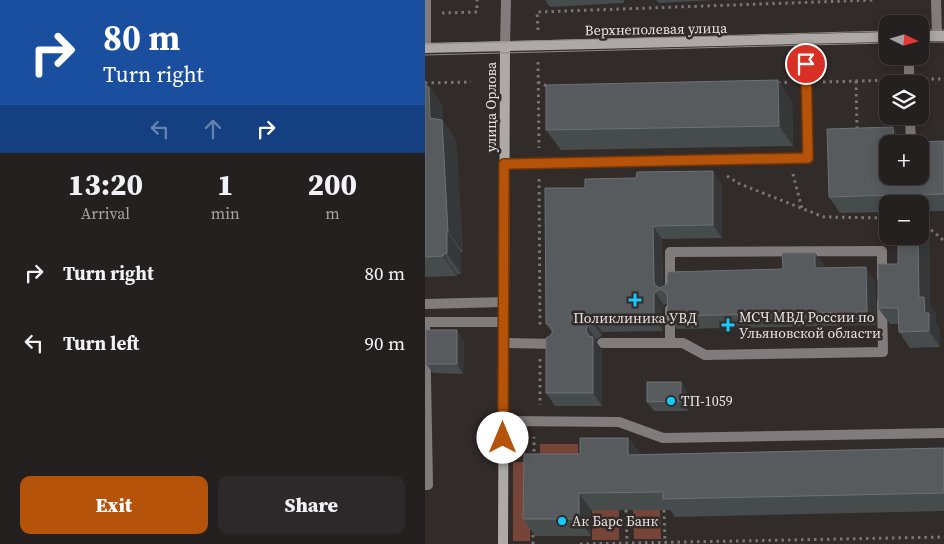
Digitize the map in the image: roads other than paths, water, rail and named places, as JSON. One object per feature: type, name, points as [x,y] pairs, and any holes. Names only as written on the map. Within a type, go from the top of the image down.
[{"type":"street","points":[[425,48],[426,0]]},
{"type":"street","name":"улица Орлова","points":[[503,544],[506,0]]},
{"type":"street","points":[[936,0],[940,36]]},
{"type":"street","name":"Верхнеполевая улица","points":[[425,48],[879,37]]},
{"type":"street","points":[[504,164],[808,158],[806,39]]},
{"type":"street","points":[[602,344],[683,343],[705,355],[883,352],[882,251],[670,252],[670,294]]},
{"type":"street","points":[[425,304],[504,302]]},
{"type":"street","points":[[670,309],[670,343]]},
{"type":"street","points":[[425,485],[428,485],[425,322],[504,322]]},
{"type":"street","points":[[504,343],[555,344]]},
{"type":"street","points":[[503,421],[619,422],[663,438],[944,433]]},
{"type":"tram line","points":[[929,30],[944,30]]},
{"type":"tram line","points":[[425,44],[879,31]]},
{"type":"tram line","points":[[929,42],[944,42]]},
{"type":"tram line","points":[[425,55],[879,43]]},
{"type":"place","name":"Поликлиника УВД","points":[[635,300]]},
{"type":"place","name":"МСЧ МВД России по Ульяновской области","points":[[728,325]]},
{"type":"place","name":"ТП-1059","points":[[671,401]]},
{"type":"place","name":"Ак Барс Банк","points":[[562,521]]}]
